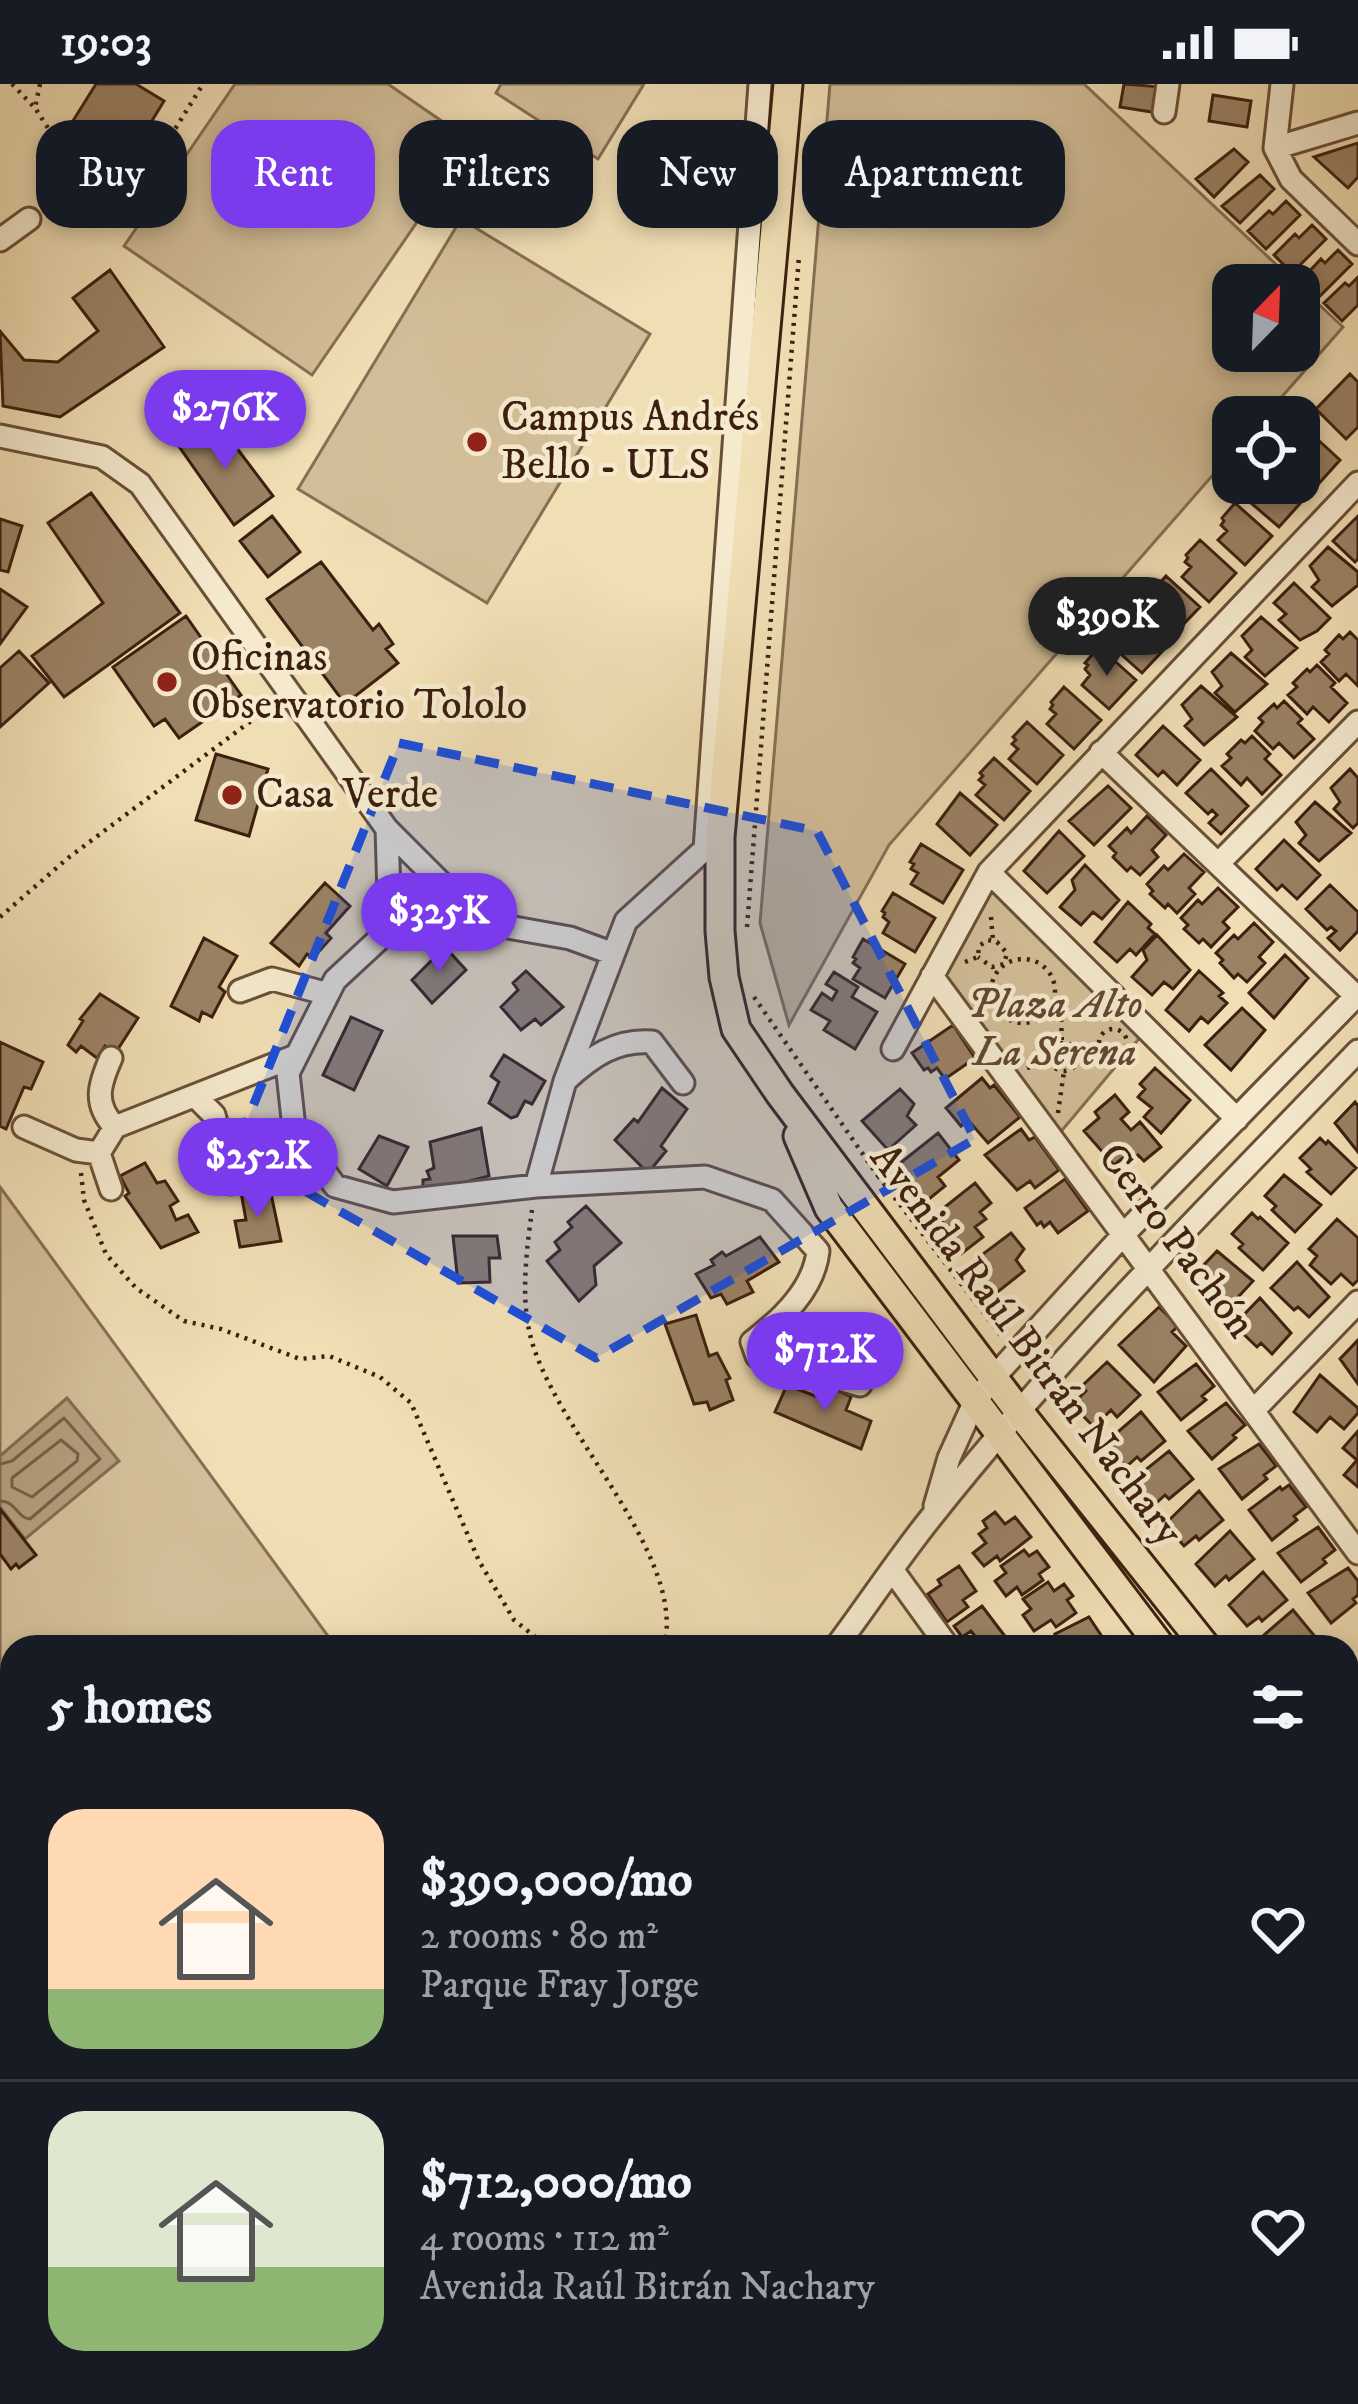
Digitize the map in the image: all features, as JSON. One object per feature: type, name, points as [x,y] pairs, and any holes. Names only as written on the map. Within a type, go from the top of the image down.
[{"type":"main road","name":"Avenida Raúl Bitrán Nachary","points":[[788,84],[720,836],[720,931],[736,1029],[780,1094],[868,1186],[1020,1413],[1196,1635]]},
{"type":"main road","name":"Avenida Raúl Bitrán Nachary","points":[[780,1094],[829,1208],[1153,1635]]},
{"type":"street","points":[[536,1186],[565,1081],[626,920],[705,848],[760,84]]},
{"type":"street","points":[[1164,112],[1168,84]]},
{"type":"street","points":[[1282,84],[1275,148],[1291,179],[1358,244]]},
{"type":"street","points":[[1275,148],[1358,122]]},
{"type":"street","points":[[0,240],[29,219]]},
{"type":"street","points":[[0,436],[102,457],[140,484],[388,829],[479,922]]},
{"type":"street","points":[[893,1049],[989,872],[1358,483]]},
{"type":"street","points":[[1218,864],[1358,722]]},
{"type":"street","points":[[932,1516],[949,1458],[974,1403],[995,1376],[1123,1235],[1357,996],[1101,752]]},
{"type":"street","points":[[388,829],[390,929]]},
{"type":"street","points":[[989,872],[1237,1119]]},
{"type":"street","points":[[611,953],[570,938],[479,922],[390,929],[335,980],[293,1057],[288,1073],[294,1128],[335,1186],[393,1202],[536,1186],[705,1177],[772,1200],[818,1251],[816,1272],[792,1305],[752,1342],[758,1356],[860,1384]]},
{"type":"street","points":[[274,957],[280,981]]},
{"type":"street","name":"Cerro Pachón","points":[[932,976],[1357,1548]]},
{"type":"street","points":[[240,991],[272,979],[328,994]]},
{"type":"street","points":[[565,1081],[626,1040],[652,1042],[683,1083]]},
{"type":"street","points":[[845,1635],[932,1516],[1020,1413],[1148,1269],[1358,1051]]},
{"type":"street","points":[[111,1189],[99,1154],[115,1127],[293,1057]]},
{"type":"street","points":[[111,1058],[98,1090],[103,1114],[115,1127]]},
{"type":"street","points":[[195,1096],[214,1114],[232,1183]]},
{"type":"street","points":[[24,1127],[76,1150],[99,1154]]},
{"type":"street","points":[[1253,1411],[1358,1302]]},
{"type":"street","points":[[892,1571],[939,1635]]},
{"type":"path","points":[[12,84],[34,108],[92,194],[113,204],[136,193],[202,84]]},
{"type":"path","points":[[34,108],[40,84]]},
{"type":"path","points":[[746,928],[800,248]]},
{"type":"path","points":[[0,917],[68,858],[290,692]]},
{"type":"path","points":[[978,957],[979,946],[988,940],[1007,953],[1004,964],[992,982],[993,1003],[1007,1019],[1027,1023],[1046,1015],[1056,987],[1047,968],[1022,958],[1004,964],[992,967],[978,957]]},
{"type":"path","points":[[932,976],[978,957]]},
{"type":"path","points":[[753,995],[868,1186],[1015,1354]]},
{"type":"path","points":[[1053,1004],[1061,1018],[1062,1043]]},
{"type":"path","points":[[1111,1029],[1124,1034],[1128,1043],[1117,1058],[1103,1054],[1099,1046],[1100,1037],[1111,1029]]},
{"type":"path","points":[[1062,1043],[1070,1044],[1077,1053],[1075,1067],[1064,1071],[1049,1058],[1052,1048],[1062,1043]]},
{"type":"path","points":[[1077,1053],[1099,1046]]},
{"type":"path","points":[[1053,1141],[1064,1071]]},
{"type":"path","points":[[99,1154],[81,1171],[84,1200],[106,1254],[136,1288],[184,1321],[221,1328],[300,1359],[329,1356],[380,1377],[411,1402],[479,1561],[514,1620],[533,1635]]},
{"type":"path","points":[[536,1186],[526,1256],[529,1330],[558,1405],[653,1561],[667,1635]]},
{"type":"highlighted area","points":[[399,743],[817,831],[975,1139],[596,1358],[235,1151]]},
{"type":"green space","points":[[235,84],[388,84],[440,120],[399,120],[399,228],[413,228],[312,375],[124,246],[136,228],[187,228],[187,154]]},
{"type":"green space","points":[[501,84],[644,84],[622,120],[617,120],[598,159],[593,156],[593,120],[538,120],[496,93]]},
{"type":"green space","points":[[830,84],[1084,84],[1276,264],[1212,264],[1212,372],[1304,372],[1282,396],[1212,396],[1212,476],[889,845],[789,1025],[760,923],[818,228],[1065,228],[1065,120],[827,120]]},
{"type":"green space","points":[[456,228],[476,228],[650,334],[487,603],[298,489]]},
{"type":"green space","points":[[1320,306],[1343,327],[1320,353]]},
{"type":"green space","name":"Plaza Alto La Serena","points":[[989,872],[1148,1028],[1053,1141],[932,976]]},
{"type":"green space","points":[[0,1187],[327,1635],[0,1635]]},
{"type":"water","points":[[67,1398],[119,1461],[25,1539],[0,1507],[0,1456]]},
{"type":"building","points":[[96,84],[136,84],[164,101],[152,120],[74,120]]},
{"type":"building","points":[[1124,84],[1162,87],[1158,113],[1120,107]]},
{"type":"building","points":[[1213,95],[1251,101],[1247,127],[1209,121]]},
{"type":"building","points":[[1358,143],[1358,177],[1348,188],[1314,157]]},
{"type":"building","points":[[1234,149],[1248,162],[1214,197],[1196,179]]},
{"type":"building","points":[[1260,175],[1274,189],[1240,223],[1222,206]]},
{"type":"building","points":[[1286,201],[1300,215],[1266,249],[1248,231]]},
{"type":"building","points":[[1312,225],[1326,239],[1301,264],[1283,264],[1274,255],[1295,234],[1299,238]]},
{"type":"building","points":[[1338,250],[1352,264],[1320,296],[1320,264],[1316,264],[1321,259],[1325,263]]},
{"type":"building","points":[[110,270],[164,347],[60,417],[3,406],[0,331],[24,360],[58,362],[98,331],[73,298]]},
{"type":"building","points":[[1358,277],[1358,305],[1342,321],[1324,303]]},
{"type":"building","points":[[1350,374],[1358,382],[1358,427],[1346,439],[1320,413],[1320,405]]},
{"type":"building","points":[[214,418],[273,496],[234,525],[178,445]]},
{"type":"building","points":[[1320,442],[1340,460],[1320,482]]},
{"type":"building","points":[[91,493],[180,613],[64,697],[32,656],[103,603],[48,523]]},
{"type":"building","points":[[1236,504],[1272,536],[1245,565],[1218,540],[1227,531],[1222,518]]},
{"type":"building","points":[[1252,504],[1300,504],[1279,527]]},
{"type":"building","points":[[272,516],[300,552],[268,577],[240,541]]},
{"type":"building","points":[[1358,516],[1358,559],[1355,562],[1333,541]]},
{"type":"building","points":[[0,519],[22,526],[8,572],[0,570]]},
{"type":"building","points":[[1200,540],[1236,573],[1209,602],[1182,577],[1191,567],[1185,562],[1186,555]]},
{"type":"building","points":[[1328,547],[1358,572],[1358,585],[1332,606],[1312,587],[1319,580],[1310,566]]},
{"type":"building","points":[[321,562],[373,630],[379,624],[393,644],[386,649],[398,663],[345,704],[267,599]]},
{"type":"building","points":[[1166,576],[1200,607],[1173,635],[1148,612],[1157,602],[1149,595]]},
{"type":"building","points":[[1294,583],[1330,618],[1300,640],[1279,620],[1286,614],[1274,603]]},
{"type":"building","points":[[0,589],[27,607],[0,644]]},
{"type":"building","points":[[1132,611],[1169,644],[1142,673],[1114,648],[1123,638],[1118,626]]},
{"type":"building","points":[[186,616],[241,695],[179,738],[165,719],[154,726],[113,667]]},
{"type":"building","points":[[1261,617],[1297,648],[1265,676],[1245,657],[1252,650],[1242,636]]},
{"type":"building","points":[[1350,632],[1358,640],[1358,686],[1346,674],[1339,681],[1321,662],[1339,635],[1343,639]]},
{"type":"building","points":[[1099,647],[1136,680],[1109,709],[1082,685],[1090,675],[1085,663]]},
{"type":"building","points":[[19,651],[49,683],[0,727],[0,668]]},
{"type":"building","points":[[1231,653],[1267,684],[1235,712],[1215,693],[1222,686],[1212,672]]},
{"type":"building","points":[[1317,665],[1347,703],[1329,722],[1313,707],[1307,714],[1288,695],[1297,687],[1293,683]]},
{"type":"building","points":[[1201,686],[1237,717],[1204,745],[1185,726],[1192,719],[1182,705]]},
{"type":"building","points":[[1064,687],[1101,720],[1074,749],[1047,724],[1056,714],[1050,709],[1051,702]]},
{"type":"building","points":[[1284,701],[1314,739],[1294,758],[1279,743],[1273,749],[1255,731],[1263,722],[1259,718]]},
{"type":"building","points":[[1027,722],[1063,755],[1037,784],[1009,759],[1018,749],[1012,744],[1013,737]]},
{"type":"building","points":[[1163,726],[1200,760],[1177,785],[1163,771],[1158,776],[1136,755]]},
{"type":"building","points":[[1252,736],[1270,754],[1265,759],[1281,775],[1262,794],[1247,778],[1241,785],[1222,766],[1241,740],[1245,743]]},
{"type":"building","name":"Casa Verde","points":[[216,754],[268,769],[249,836],[196,820]]},
{"type":"building","points":[[994,758],[1030,791],[1004,820],[976,795],[985,785],[979,780],[980,773]]},
{"type":"building","points":[[1211,769],[1248,806],[1221,834],[1209,823],[1217,815],[1212,810],[1208,814],[1186,793]]},
{"type":"building","points":[[1350,769],[1358,778],[1358,823],[1353,828],[1334,809],[1340,802],[1331,788]]},
{"type":"building","points":[[1108,786],[1131,808],[1094,845],[1069,821]]},
{"type":"building","points":[[960,793],[997,825],[970,855],[937,824]]},
{"type":"building","points":[[1315,802],[1351,833],[1319,861],[1299,843],[1306,835],[1296,822]]},
{"type":"building","points":[[1147,816],[1166,835],[1152,850],[1158,857],[1140,875],[1131,867],[1127,871],[1109,846]]},
{"type":"building","points":[[1059,831],[1084,856],[1047,893],[1024,871]]},
{"type":"building","points":[[1284,840],[1320,875],[1297,899],[1282,885],[1277,890],[1256,869]]},
{"type":"building","points":[[921,844],[963,870],[943,903],[911,884],[918,873],[910,862]]},
{"type":"building","points":[[1184,854],[1204,872],[1189,888],[1195,894],[1177,913],[1150,894],[1153,891],[1147,884]]},
{"type":"building","points":[[1085,865],[1119,900],[1102,919],[1093,912],[1081,925],[1060,907],[1075,890],[1072,880]]},
{"type":"building","points":[[325,883],[350,906],[326,933],[331,938],[313,958],[307,954],[299,966],[271,943]]},
{"type":"building","points":[[1330,885],[1358,912],[1358,931],[1340,950],[1328,938],[1336,931],[1327,930],[1306,909]]},
{"type":"building","points":[[1218,888],[1238,907],[1223,922],[1229,928],[1211,947],[1184,929],[1188,925],[1181,918]]},
{"type":"building","points":[[893,893],[935,918],[915,952],[883,933],[889,922],[882,911]]},
{"type":"building","points":[[1128,902],[1155,934],[1136,955],[1130,949],[1117,962],[1095,942]]},
{"type":"building","points":[[1254,923],[1273,942],[1259,957],[1265,963],[1247,982],[1238,974],[1234,978],[1216,953]]},
{"type":"building","points":[[1157,935],[1190,970],[1173,989],[1164,982],[1152,995],[1132,977],[1147,960],[1143,950]]},
{"type":"building","points":[[204,938],[237,956],[219,987],[225,992],[212,1017],[202,1012],[199,1021],[171,1006]]},
{"type":"building","points":[[863,939],[905,964],[885,998],[853,979],[860,968],[853,957]]},
{"type":"building","points":[[445,947],[466,970],[432,1003],[412,980]]},
{"type":"building","points":[[1285,955],[1308,978],[1274,1018],[1249,993]]},
{"type":"building","points":[[526,971],[563,1007],[541,1025],[535,1019],[521,1030],[501,1007],[518,990],[513,983]]},
{"type":"building","points":[[1199,971],[1227,1003],[1208,1023],[1201,1017],[1189,1031],[1166,1010]]},
{"type":"building","points":[[834,972],[858,987],[852,997],[877,1012],[855,1049],[824,1030],[830,1021],[811,1010],[822,993],[832,1000],[837,991],[826,984]]},
{"type":"building","points":[[100,994],[138,1018],[116,1052],[105,1046],[97,1058],[81,1046],[76,1052],[68,1045],[80,1019]]},
{"type":"building","points":[[1242,1008],[1265,1030],[1231,1070],[1205,1045]]},
{"type":"building","points":[[351,1017],[382,1031],[354,1090],[323,1075]]},
{"type":"building","points":[[953,1025],[975,1058],[945,1079],[937,1068],[924,1070],[912,1053]]},
{"type":"building","points":[[0,1042],[43,1062],[31,1089],[24,1087],[6,1129],[0,1126]]},
{"type":"building","points":[[504,1055],[545,1081],[532,1104],[525,1101],[511,1118],[489,1103],[499,1082],[491,1076]]},
{"type":"building","points":[[1155,1068],[1190,1100],[1161,1133],[1144,1117],[1152,1108],[1138,1097],[1145,1089],[1140,1084]]},
{"type":"building","points":[[982,1078],[990,1088],[994,1085],[1020,1117],[988,1143],[968,1120],[961,1126],[946,1108]]},
{"type":"building","points":[[662,1088],[687,1109],[661,1146],[666,1151],[648,1173],[615,1140],[634,1119],[638,1122]]},
{"type":"building","points":[[900,1089],[914,1104],[907,1116],[916,1125],[888,1150],[862,1121]]},
{"type":"building","points":[[1115,1095],[1129,1112],[1121,1119],[1131,1130],[1140,1122],[1161,1147],[1144,1161],[1138,1155],[1131,1161],[1127,1155],[1114,1165],[1084,1131],[1099,1118],[1095,1112]]},
{"type":"building","points":[[1355,1102],[1358,1106],[1358,1152],[1335,1123]]},
{"type":"building","points":[[481,1128],[489,1176],[423,1193],[423,1180],[430,1179],[427,1171],[434,1168],[430,1142]]},
{"type":"building","points":[[1021,1129],[1029,1140],[1035,1137],[1059,1170],[1035,1188],[1030,1181],[1017,1190],[985,1155]]},
{"type":"building","points":[[938,1133],[959,1160],[938,1177],[945,1186],[924,1203],[899,1164]]},
{"type":"building","points":[[379,1136],[408,1147],[387,1186],[359,1169]]},
{"type":"building","points":[[1320,1138],[1356,1168],[1331,1194],[1307,1172],[1311,1169],[1300,1158]]},
{"type":"building","points":[[145,1163],[157,1183],[165,1181],[178,1201],[170,1206],[176,1220],[188,1215],[198,1232],[161,1248],[125,1196],[129,1193],[120,1176]]},
{"type":"building","points":[[1284,1175],[1321,1205],[1295,1232],[1265,1196]]},
{"type":"building","points":[[1065,1179],[1088,1211],[1058,1233],[1050,1222],[1037,1225],[1025,1208]]},
{"type":"building","points":[[975,1183],[991,1203],[980,1212],[986,1219],[975,1227],[983,1237],[961,1254],[939,1227],[943,1223],[936,1214]]},
{"type":"building","points":[[270,1189],[281,1241],[240,1247],[235,1221],[246,1220],[241,1192]]},
{"type":"building","points":[[586,1206],[621,1243],[594,1266],[596,1285],[579,1301],[547,1261],[560,1250],[555,1242],[572,1227],[568,1222]]},
{"type":"building","points":[[1252,1213],[1288,1243],[1263,1270],[1239,1248],[1243,1244],[1232,1234]]},
{"type":"building","points":[[1337,1219],[1358,1238],[1358,1280],[1353,1285],[1341,1274],[1331,1284],[1310,1265],[1317,1256],[1309,1249]]},
{"type":"building","points":[[1011,1233],[1024,1249],[1016,1260],[1024,1271],[995,1294],[971,1263]]},
{"type":"building","points":[[453,1236],[497,1236],[500,1258],[489,1258],[490,1282],[458,1283]]},
{"type":"building","points":[[760,1237],[779,1262],[747,1281],[753,1292],[727,1304],[721,1294],[711,1298],[696,1274],[714,1265],[711,1260],[722,1252],[726,1256]]},
{"type":"building","points":[[1217,1251],[1253,1281],[1228,1308],[1197,1272]]},
{"type":"building","points":[[1297,1262],[1329,1297],[1309,1317],[1271,1288]]},
{"type":"building","points":[[1260,1298],[1291,1333],[1272,1354],[1234,1325]]},
{"type":"building","points":[[1159,1307],[1178,1326],[1172,1332],[1186,1346],[1154,1382],[1119,1345]]},
{"type":"building","points":[[696,1315],[709,1356],[717,1353],[730,1378],[726,1380],[733,1400],[710,1410],[707,1402],[694,1404],[665,1324]]},
{"type":"building","points":[[1358,1340],[1358,1384],[1340,1359]]},
{"type":"building","points":[[1107,1362],[1140,1395],[1117,1417],[1111,1410],[1094,1427],[1072,1405],[1086,1391],[1082,1386]]},
{"type":"building","points":[[1196,1364],[1214,1386],[1202,1396],[1206,1400],[1181,1420],[1158,1392]]},
{"type":"building","points":[[1320,1375],[1358,1408],[1344,1429],[1330,1417],[1317,1432],[1294,1412]]},
{"type":"building","points":[[825,1384],[851,1397],[846,1410],[871,1421],[861,1449],[775,1412],[787,1385],[818,1397]]},
{"type":"building","points":[[1226,1403],[1245,1425],[1212,1459],[1188,1431]]},
{"type":"building","points":[[1141,1412],[1165,1441],[1126,1467],[1107,1445]]},
{"type":"building","points":[[1358,1431],[1358,1487],[1344,1475],[1357,1460],[1343,1448]]},
{"type":"building","points":[[1259,1444],[1276,1466],[1242,1499],[1219,1469]]},
{"type":"building","points":[[1169,1451],[1193,1479],[1154,1505],[1135,1483]]},
{"type":"building","points":[[1289,1485],[1306,1507],[1272,1540],[1249,1510]]},
{"type":"building","points":[[1199,1491],[1223,1520],[1184,1546],[1165,1524]]},
{"type":"building","points":[[0,1509],[36,1555],[19,1568],[16,1564],[11,1569],[0,1554]]},
{"type":"building","points":[[995,1512],[1005,1524],[1015,1517],[1031,1537],[1000,1561],[997,1556],[984,1566],[973,1553],[986,1543],[979,1534],[987,1528],[983,1521]]},
{"type":"building","points":[[1318,1527],[1335,1550],[1301,1582],[1278,1553]]},
{"type":"building","points":[[1230,1531],[1254,1559],[1215,1586],[1196,1564]]},
{"type":"building","points":[[1024,1550],[1029,1556],[1037,1551],[1049,1567],[1039,1574],[1043,1580],[1022,1595],[1017,1587],[1006,1596],[995,1581],[1006,1573],[1001,1566]]},
{"type":"building","points":[[959,1566],[976,1591],[963,1600],[968,1607],[947,1622],[928,1594],[941,1585],[938,1580]]},
{"type":"building","points":[[1348,1568],[1358,1581],[1356,1603],[1331,1623],[1308,1593]]},
{"type":"building","points":[[1263,1572],[1287,1600],[1262,1621],[1259,1617],[1247,1626],[1229,1605]]},
{"type":"building","points":[[1048,1582],[1054,1591],[1064,1584],[1073,1596],[1067,1600],[1076,1613],[1056,1627],[1051,1620],[1034,1631],[1023,1615],[1031,1609],[1023,1599]]},
{"type":"building","points":[[982,1606],[1004,1635],[971,1631],[961,1635],[954,1626]]},
{"type":"building","points":[[1293,1610],[1314,1635],[1264,1635]]},
{"type":"building","points":[[1089,1617],[1101,1635],[1056,1635]]},
{"type":"place","name":"Campus Andrés Bello - ULS","points":[[477,442]]},
{"type":"place","name":"Oficinas Observatorio Tololo","points":[[167,682]]},
{"type":"place","name":"Casa Verde","points":[[232,795]]}]
